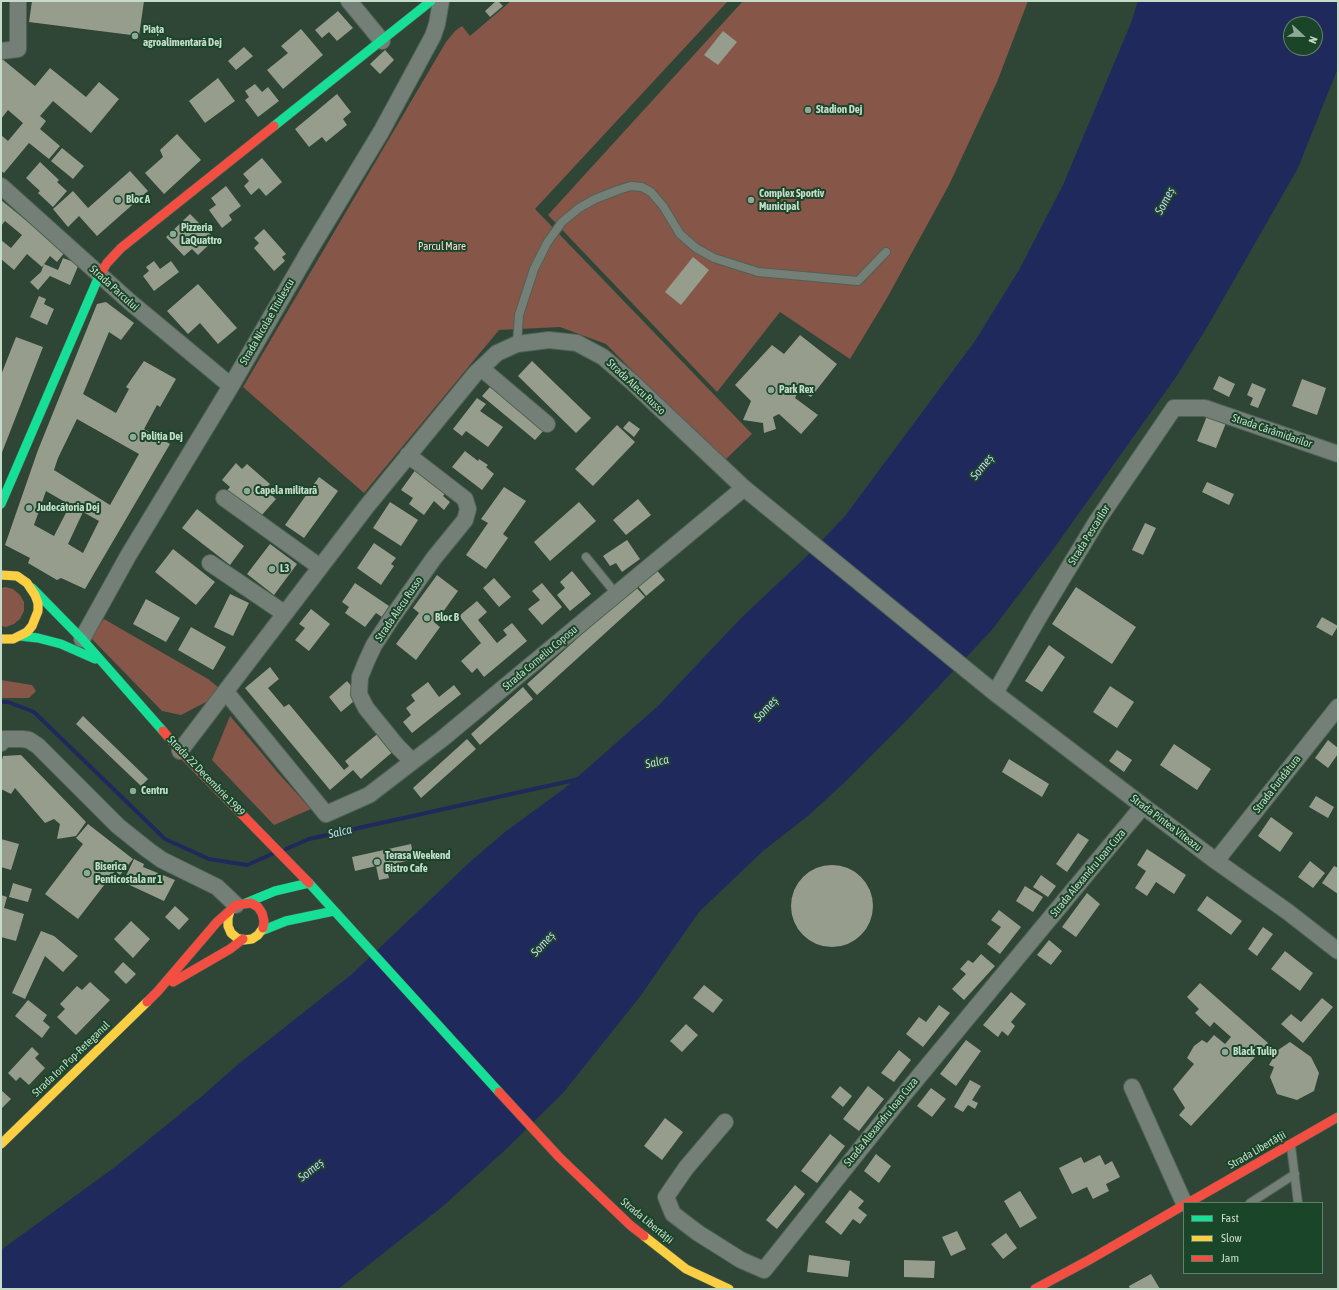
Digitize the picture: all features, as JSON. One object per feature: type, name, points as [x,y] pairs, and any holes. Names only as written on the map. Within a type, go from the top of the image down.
[{"type":"main road","points":[[1,504],[100,276],[108,262],[121,248],[431,1]]},
{"type":"main road","name":"Strada 22 Decembrie 1989","points":[[6,565],[32,588],[82,639],[180,751],[267,839],[351,929]]},
{"type":"main road","points":[[1,575],[17,576]]},
{"type":"main road","points":[[20,636],[27,632],[32,626],[38,611],[38,602],[32,588]]},
{"type":"main road","name":"Strada 22 Decembrie 1989","points":[[1,639],[20,636],[38,638],[71,648],[88,655],[107,666]]},
{"type":"main road","name":"Strada Ion Pop-Reteganul","points":[[1,1144],[158,991],[218,922],[237,906],[275,891],[309,883]]},
{"type":"main road","points":[[261,931],[264,921],[262,913],[258,907],[251,903],[237,906],[228,918],[228,926],[231,933],[237,938],[252,939],[261,931],[286,921],[334,911]]},
{"type":"main road","name":"Strada Libertății","points":[[351,929],[559,1157],[630,1225],[686,1269],[729,1289]]},
{"type":"main road","name":"Strada Ion Pop-Reteganul","points":[[158,991],[230,949],[243,939]]},
{"type":"main road","name":"Strada Libertății","points":[[1190,1202],[1338,1117]]},
{"type":"main road","points":[[1035,1289],[1089,1260],[1183,1205]]},
{"type":"street","points":[[1,51],[18,49],[18,1]]},
{"type":"street","points":[[349,1],[382,41]]},
{"type":"street","name":"Strada Nicolae Titulescu","points":[[82,639],[128,556],[231,386],[309,251],[381,132],[433,36],[437,24],[440,1]]},
{"type":"street","name":"Strada Parcului","points":[[1,186],[100,276],[231,386]]},
{"type":"street","name":"Strada Alecu Russo","points":[[180,751],[226,692],[284,613],[408,455],[481,368],[497,353],[517,344],[549,340],[577,343],[603,357],[632,382],[744,488],[777,515]]},
{"type":"street","points":[[481,368],[547,424]]},
{"type":"street","name":"Strada Pescarilor","points":[[989,688],[1039,617],[1097,521],[1174,408],[1205,408]]},
{"type":"street","name":"Strada Cărămidarilor","points":[[1205,408],[1338,454]]},
{"type":"street","name":"Strada Alecu Russo","points":[[408,455],[465,499],[468,509],[465,520],[434,558],[391,619],[372,650],[360,677],[359,694],[366,708],[412,761]]},
{"type":"street","name":"Strada Corneliu Coposu","points":[[226,692],[326,814],[369,795],[442,738],[617,595],[744,488]]},
{"type":"street","points":[[224,498],[320,567]]},
{"type":"street","name":"Strada Pintea Viteazu","points":[[777,515],[989,688],[1143,806],[1216,861],[1288,912],[1338,951]]},
{"type":"street","points":[[210,563],[284,613]]},
{"type":"street","name":"Strada Fundătura","points":[[1216,861],[1338,707]]},
{"type":"street","points":[[3,741],[22,739],[29,740],[38,746],[118,826],[162,860],[217,887],[237,906]]},
{"type":"street","name":"Strada Alexandru Ioan Cuza","points":[[725,1122],[686,1168],[666,1197],[674,1214],[698,1233],[741,1260],[764,1270],[901,1098],[1143,806]]},
{"type":"street","points":[[1135,1086],[1170,1161],[1183,1202]]},
{"type":"lane","points":[[517,344],[519,315],[534,269],[548,243],[562,222],[579,208],[595,199],[631,186],[642,187],[651,192],[663,206],[680,234],[696,248],[714,258],[758,272],[858,281],[886,252]]},
{"type":"lane","points":[[586,557],[617,595]]},
{"type":"lane","points":[[1291,1145],[1298,1202]]},
{"type":"lane","points":[[1252,1202],[1295,1174]]},
{"type":"green space","name":"Parcul Mare","points":[[511,1],[728,1],[535,209],[752,434],[723,462],[606,344],[560,327],[499,330],[364,493],[243,387],[446,42],[455,31],[462,26],[470,36]]},
{"type":"green space","name":"Complex Sportiv Municipal","points":[[743,1],[1028,1],[997,82],[949,185],[887,298],[850,359],[780,312],[717,392],[548,215]]},
{"type":"green space","points":[[5,587],[13,589],[20,595],[24,602],[24,611],[20,619],[14,624],[6,627],[1,626],[1,588]]},
{"type":"green space","points":[[104,619],[208,679],[218,687],[210,700],[181,715],[162,711],[91,638]]},
{"type":"green space","points":[[1,680],[32,685],[36,691],[29,698],[1,698]]},
{"type":"green space","points":[[230,716],[311,809],[274,825],[212,760]]},
{"type":"water","name":"Someș","points":[[1138,1],[1338,1],[1338,68],[1298,168],[1206,329],[1176,377],[1052,551],[991,631],[907,720],[845,782],[809,815],[763,851],[699,912],[639,998],[563,1093],[503,1152],[442,1207],[338,1289],[1,1289],[1,1250],[115,1167],[201,1097],[236,1066],[352,974],[471,861],[505,832],[565,788],[658,706],[741,618],[806,557],[845,516],[975,341],[1019,270],[1063,185],[1131,23]]},
{"type":"building","points":[[32,1],[144,1],[139,36],[29,22]]},
{"type":"building","points":[[496,1],[503,6],[490,17],[485,11]]},
{"type":"building","points":[[338,11],[353,28],[337,41],[329,32],[322,38],[315,30]]},
{"type":"building","points":[[301,29],[323,55],[283,89],[267,70],[288,53],[281,46]]},
{"type":"building","points":[[723,31],[737,42],[718,65],[704,55]]},
{"type":"building","points":[[244,47],[253,56],[236,70],[228,61]]},
{"type":"building","points":[[385,50],[394,60],[380,74],[370,64]]},
{"type":"building","points":[[1,58],[35,86],[50,68],[86,97],[99,82],[119,99],[91,133],[53,101],[40,116],[46,121],[40,129],[60,146],[49,159],[29,143],[4,173],[1,171],[1,135],[8,141],[23,123],[8,110],[1,119]]},
{"type":"building","points":[[218,78],[235,101],[205,123],[189,101]]},
{"type":"building","points":[[255,84],[262,92],[268,87],[279,101],[258,117],[245,100],[249,97],[245,91]]},
{"type":"building","points":[[337,94],[351,112],[343,119],[347,125],[326,142],[322,137],[309,147],[295,129]]},
{"type":"building","points":[[177,134],[201,160],[164,194],[145,173],[163,157],[160,150]]},
{"type":"building","points":[[62,148],[84,166],[73,179],[51,161]]},
{"type":"building","points":[[262,158],[282,182],[266,196],[259,188],[251,195],[244,186],[249,181],[243,174]]},
{"type":"building","points":[[40,162],[59,180],[57,182],[67,191],[53,207],[38,193],[40,191],[26,178]]},
{"type":"building","name":"Bloc A","points":[[130,171],[148,191],[97,236],[79,216],[68,227],[53,209],[73,191],[88,208]]},
{"type":"building","points":[[226,186],[241,206],[229,215],[232,220],[222,228],[209,210],[216,205],[211,198]]},
{"type":"building","points":[[1,200],[65,252],[57,262],[50,256],[42,267],[27,254],[14,270],[1,259],[1,240],[11,248],[22,235],[5,221],[1,226]]},
{"type":"building","points":[[190,214],[215,239],[198,255],[192,249],[184,256],[166,237]]},
{"type":"building","points":[[264,229],[286,254],[282,257],[285,261],[274,271],[254,248],[259,243],[254,238]]},
{"type":"building","points":[[693,257],[709,270],[681,305],[665,292]]},
{"type":"building","points":[[63,258],[79,264],[70,285],[50,276],[38,290],[30,282],[41,272],[44,264],[58,270]]},
{"type":"building","points":[[154,261],[160,269],[171,261],[179,272],[154,291],[143,276],[149,271],[146,267]]},
{"type":"building","points":[[198,284],[237,328],[218,344],[200,323],[188,334],[167,311]]},
{"type":"building","points":[[39,296],[46,299],[44,304],[54,309],[47,325],[30,317]]},
{"type":"building","points":[[106,302],[134,323],[121,340],[109,332],[83,394],[116,413],[129,389],[126,387],[144,361],[176,379],[160,407],[157,405],[144,429],[170,444],[85,589],[61,578],[57,580],[28,563],[30,558],[5,545],[38,450],[97,304]],"holes":[[[77,419],[139,454],[110,505],[54,470],[58,458]],[[46,491],[70,505],[54,536],[34,525]],[[83,512],[99,521],[83,553],[68,544]]]},
{"type":"building","points":[[800,335],[837,364],[811,397],[799,390],[795,398],[818,415],[801,434],[779,414],[773,417],[776,429],[764,433],[763,423],[743,420],[751,401],[735,385],[772,345],[784,354]]},
{"type":"building","points":[[16,337],[43,347],[1,455],[1,375]]},
{"type":"building","points":[[532,361],[591,418],[576,433],[518,376]]},
{"type":"building","points":[[1219,376],[1235,384],[1229,397],[1213,389]]},
{"type":"building","points":[[1302,379],[1326,388],[1317,415],[1292,406]]},
{"type":"building","points":[[1252,383],[1266,389],[1258,408],[1250,405],[1253,398],[1247,395]]},
{"type":"building","points":[[490,387],[544,430],[535,440],[482,396]]},
{"type":"building","points":[[477,398],[486,404],[480,411],[503,427],[488,447],[466,431],[462,436],[453,429]]},
{"type":"building","points":[[1207,416],[1226,423],[1216,448],[1197,441]]},
{"type":"building","points":[[629,421],[640,429],[634,437],[623,428]]},
{"type":"building","points":[[617,425],[635,442],[593,486],[575,469]]},
{"type":"building","points":[[465,451],[478,461],[479,459],[488,465],[486,467],[494,474],[482,490],[452,467]]},
{"type":"building","name":"Capela militară","points":[[236,463],[242,469],[247,464],[270,484],[265,489],[276,499],[261,516],[226,492],[230,487],[222,480]]},
{"type":"building","points":[[416,469],[446,492],[443,496],[450,502],[444,510],[434,501],[424,515],[409,504],[413,498],[401,490]]},
{"type":"building","points":[[319,477],[338,491],[304,538],[285,525]]},
{"type":"building","points":[[1207,482],[1234,494],[1229,505],[1202,492]]},
{"type":"building","points":[[504,487],[526,501],[503,534],[508,538],[486,569],[466,555],[488,523],[481,519]]},
{"type":"building","points":[[638,499],[651,515],[626,535],[613,520]]},
{"type":"building","points":[[390,502],[418,520],[401,546],[373,528]]},
{"type":"building","points":[[579,502],[596,521],[550,561],[534,542]]},
{"type":"building","points":[[197,509],[244,546],[230,565],[182,528]]},
{"type":"building","points":[[1145,523],[1156,528],[1143,555],[1132,550]]},
{"type":"building","points":[[627,540],[640,559],[622,572],[616,563],[610,566],[603,556]]},
{"type":"building","points":[[374,543],[396,558],[391,564],[394,566],[381,585],[357,568]]},
{"type":"building","name":"L3","points":[[270,544],[297,564],[274,595],[247,574]]},
{"type":"building","points":[[173,549],[215,582],[196,605],[155,572]]},
{"type":"building","points":[[655,568],[665,580],[646,596],[636,584]]},
{"type":"building","points":[[572,571],[591,594],[570,611],[557,595],[565,588],[560,582]]},
{"type":"building","name":"Bloc B","points":[[437,575],[458,591],[435,623],[440,627],[416,660],[396,644],[419,613],[413,608]]},
{"type":"building","points":[[494,578],[511,597],[499,607],[483,588]]},
{"type":"building","points":[[355,583],[389,606],[382,617],[376,613],[365,627],[345,613],[349,607],[342,602]]},
{"type":"building","points":[[542,583],[562,607],[542,625],[528,609],[540,600],[532,591]]},
{"type":"building","points":[[635,586],[645,597],[537,695],[527,684]]},
{"type":"building","points":[[1076,587],[1136,627],[1112,664],[1052,624]]},
{"type":"building","points":[[230,594],[249,603],[233,636],[214,627]]},
{"type":"building","points":[[146,599],[180,618],[166,642],[133,624]]},
{"type":"building","points":[[477,601],[487,612],[478,620],[497,643],[507,635],[503,630],[512,623],[527,641],[484,677],[477,668],[472,673],[461,661],[481,643],[459,616]]},
{"type":"building","points":[[311,609],[330,624],[309,651],[295,640],[305,628],[299,624]]},
{"type":"building","points":[[1322,617],[1338,626],[1332,636],[1316,627]]},
{"type":"building","points":[[191,627],[226,647],[213,670],[178,650]]},
{"type":"building","points":[[1049,645],[1065,657],[1042,692],[1025,681]]},
{"type":"building","points":[[270,667],[279,679],[268,688],[284,707],[289,704],[344,770],[349,766],[345,761],[381,731],[396,749],[361,779],[353,770],[330,790],[245,688]]},
{"type":"building","points":[[347,681],[360,696],[341,712],[329,697]]},
{"type":"building","points":[[428,682],[439,697],[454,685],[461,694],[412,733],[403,722],[411,715],[406,708],[415,701],[411,695]]},
{"type":"building","points":[[1110,686],[1134,702],[1117,728],[1093,712]]},
{"type":"building","points":[[523,687],[533,699],[480,745],[471,734]]},
{"type":"building","points":[[83,716],[148,779],[141,786],[76,724]]},
{"type":"building","points":[[467,739],[476,749],[421,798],[413,788]]},
{"type":"building","points":[[1328,740],[1338,748],[1338,754],[1328,768],[1315,758]]},
{"type":"building","points":[[1174,744],[1211,769],[1197,790],[1160,765]]},
{"type":"building","points":[[1117,750],[1132,760],[1124,772],[1109,761]]},
{"type":"building","points":[[21,755],[86,822],[76,836],[57,839],[60,824],[54,819],[45,823],[15,788],[11,794],[1,789],[1,764],[3,756]]},
{"type":"building","points":[[1009,759],[1049,784],[1042,797],[1002,772]]},
{"type":"building","points":[[1316,796],[1334,807],[1328,818],[1309,807]]},
{"type":"building","points":[[1271,817],[1293,833],[1280,852],[1258,836]]},
{"type":"building","name":"Biserica Penticostala nr 1","points":[[88,824],[133,859],[120,875],[115,871],[78,919],[45,894],[83,844],[76,838]]},
{"type":"building","points":[[1078,833],[1089,840],[1067,872],[1056,864]]},
{"type":"building","points":[[1,839],[19,844],[11,870],[1,867]]},
{"type":"building","name":"Terasa Weekend Bistro Cafe","points":[[411,844],[414,859],[386,866],[389,878],[379,880],[376,866],[355,871],[352,857]]},
{"type":"building","points":[[1147,849],[1186,875],[1174,894],[1156,882],[1147,896],[1135,888],[1146,871],[1137,865]]},
{"type":"building","points":[[134,859],[144,864],[143,867],[175,880],[164,901],[123,882]]},
{"type":"building","points":[[1310,861],[1325,873],[1313,888],[1298,877]]},
{"type":"building","points":[[832,865],[848,869],[861,877],[869,890],[873,906],[869,922],[861,935],[848,943],[832,947],[816,943],[803,935],[795,922],[791,906],[795,890],[803,877],[816,869]]},
{"type":"building","points":[[1334,866],[1338,868],[1338,894],[1322,883]]},
{"type":"building","points":[[1041,875],[1056,886],[1048,897],[1033,887]]},
{"type":"building","points":[[13,883],[32,889],[28,902],[9,897]]},
{"type":"building","points":[[1025,886],[1043,897],[1033,912],[1016,901]]},
{"type":"building","points":[[1087,893],[1100,904],[1076,937],[1062,927]]},
{"type":"building","points":[[1,895],[7,897],[4,908],[24,914],[16,941],[1,937]]},
{"type":"building","points":[[1207,896],[1242,921],[1231,935],[1197,910]]},
{"type":"building","points":[[175,906],[189,919],[179,930],[165,917]]},
{"type":"building","points":[[999,910],[1021,927],[1000,954],[987,944],[1001,927],[991,920]]},
{"type":"building","points":[[131,921],[150,939],[133,958],[114,939]]},
{"type":"building","points":[[1263,927],[1273,934],[1257,956],[1248,949]]},
{"type":"building","points":[[41,931],[54,936],[78,956],[63,972],[45,956],[25,999],[12,993]]},
{"type":"building","points":[[1049,940],[1062,951],[1051,965],[1037,955]]},
{"type":"building","points":[[1285,951],[1313,973],[1300,991],[1271,969]]},
{"type":"building","points":[[981,954],[995,966],[964,1000],[952,989],[966,974],[960,969],[968,960],[973,963]]},
{"type":"building","points":[[123,962],[136,974],[126,984],[114,972]]},
{"type":"building","points":[[90,982],[110,1000],[76,1035],[57,1017],[65,1009],[60,1004],[77,986],[82,990]]},
{"type":"building","name":"Black Tulip","points":[[1200,983],[1268,1043],[1191,1126],[1179,1115],[1185,1108],[1173,1089],[1194,1064],[1187,1058],[1194,1046],[1202,1040],[1207,1043],[1214,1035],[1225,1044],[1231,1037],[1214,1022],[1210,1027],[1195,1013],[1199,1009],[1187,997]]},
{"type":"building","points":[[704,985],[723,1000],[713,1013],[693,998]]},
{"type":"building","points":[[1011,992],[1026,1004],[1011,1022],[1015,1026],[1008,1036],[1002,1031],[998,1037],[983,1025]]},
{"type":"building","points":[[1322,998],[1333,1007],[1303,1043],[1281,1024],[1291,1014],[1301,1022]]},
{"type":"building","points":[[28,1000],[47,1015],[43,1021],[50,1027],[42,1038],[15,1016]]},
{"type":"building","points":[[939,1005],[950,1013],[923,1047],[906,1034],[919,1017],[926,1022]]},
{"type":"building","points":[[686,1024],[698,1035],[682,1052],[670,1041]]},
{"type":"building","points":[[966,1040],[981,1051],[956,1086],[940,1074]]},
{"type":"building","name":"Black Tulip","points":[[1290,1042],[1311,1057],[1319,1073],[1314,1091],[1297,1100],[1277,1094],[1270,1077],[1274,1067],[1269,1065],[1278,1050]]},
{"type":"building","points":[[32,1047],[39,1054],[35,1058],[45,1068],[29,1085],[20,1077],[16,1081],[8,1073]]},
{"type":"building","points":[[899,1050],[911,1060],[894,1082],[881,1073]]},
{"type":"building","points":[[970,1080],[981,1086],[972,1100],[978,1103],[975,1109],[968,1105],[963,1112],[954,1107]]},
{"type":"building","points":[[840,1086],[852,1096],[843,1107],[831,1097]]},
{"type":"building","points":[[868,1086],[884,1099],[859,1131],[843,1119]]},
{"type":"building","points":[[931,1088],[946,1099],[932,1117],[917,1106]]},
{"type":"building","points":[[1,1090],[11,1099],[1,1109]]},
{"type":"building","points":[[665,1118],[683,1132],[662,1160],[644,1146]]},
{"type":"building","points":[[830,1134],[845,1146],[817,1183],[801,1171]]},
{"type":"building","points":[[876,1154],[891,1166],[879,1183],[864,1171]]},
{"type":"building","points":[[1100,1155],[1105,1165],[1112,1161],[1120,1177],[1106,1184],[1109,1191],[1093,1199],[1087,1187],[1072,1194],[1059,1168],[1081,1157],[1084,1163]]},
{"type":"building","points":[[795,1185],[805,1194],[777,1229],[766,1220]]},
{"type":"building","points":[[850,1190],[864,1201],[858,1208],[867,1215],[860,1224],[853,1219],[841,1235],[825,1222]]},
{"type":"building","points":[[1020,1191],[1037,1218],[1020,1228],[1004,1201]]},
{"type":"building","points":[[957,1231],[966,1249],[951,1256],[942,1237]]},
{"type":"building","points":[[1006,1233],[1017,1248],[1003,1259],[991,1244]]},
{"type":"building","points":[[809,1255],[850,1261],[848,1277],[807,1272]]},
{"type":"building","points":[[904,1260],[935,1261],[934,1278],[904,1277]]},
{"type":"building","points":[[1151,1274],[1160,1289],[1130,1289],[1129,1286]]},
{"type":"waterway","name":"Salca","points":[[1,702],[8,702],[34,712],[165,839],[209,859],[247,865],[272,854]]},
{"type":"waterway","name":"Salca","points":[[286,849],[309,839],[579,779]]},
{"type":"traffic: fast","points":[[274,126],[431,1]]},
{"type":"traffic: fast","points":[[1,504],[99,276]]},
{"type":"traffic: fast","points":[[32,588],[82,639],[163,731]]},
{"type":"traffic: fast","points":[[20,636],[38,638],[61,644],[95,659]]},
{"type":"traffic: fast","points":[[246,903],[275,891],[309,883],[499,1092]]},
{"type":"traffic: fast","points":[[261,931],[286,921],[334,911]]},
{"type":"traffic: slow","points":[[1,575],[17,576],[27,583],[35,595],[38,603],[38,611],[32,626],[27,632],[13,639],[1,639]]},
{"type":"traffic: slow","points":[[230,911],[228,926],[231,933],[237,938],[244,940],[252,939],[258,935],[263,928]]},
{"type":"traffic: slow","points":[[1,1144],[147,1002]]},
{"type":"traffic: slow","points":[[644,1236],[686,1269],[729,1289]]},
{"type":"traffic: jam","points":[[99,276],[107,263],[121,248],[274,126]]},
{"type":"traffic: jam","points":[[163,731],[180,751],[309,883]]},
{"type":"traffic: jam","points":[[147,1002],[217,922],[236,905],[251,903],[258,907],[262,913],[264,921],[263,928]]},
{"type":"traffic: jam","points":[[173,982],[230,949],[243,939]]},
{"type":"traffic: jam","points":[[499,1092],[559,1157],[630,1225],[644,1236]]},
{"type":"traffic: jam","points":[[1190,1202],[1338,1117]]},
{"type":"traffic: jam","points":[[1035,1289],[1089,1260],[1183,1206]]},
{"type":"place","name":"Piața agroalimentară Dej","points":[[135,36]]},
{"type":"place","name":"Stadion Dej","points":[[808,110]]},
{"type":"place","name":"Bloc A","points":[[118,200]]},
{"type":"place","name":"Complex Sportiv Municipal","points":[[751,200]]},
{"type":"place","name":"Pizzeria LaQuattro","points":[[173,234]]},
{"type":"place","name":"Park Rex","points":[[771,390]]},
{"type":"place","name":"Poliția Dej","points":[[133,437]]},
{"type":"place","name":"Capela militară","points":[[247,491]]},
{"type":"place","name":"Judecătoria Dej","points":[[29,508]]},
{"type":"place","name":"L3","points":[[272,569]]},
{"type":"place","name":"Bloc B","points":[[427,618]]},
{"type":"place","name":"Centru","points":[[133,791]]},
{"type":"place","name":"Terasa Weekend Bistro Cafe","points":[[377,862]]},
{"type":"place","name":"Biserica Penticostala nr 1","points":[[87,873]]},
{"type":"place","name":"Black Tulip","points":[[1225,1052]]}]
